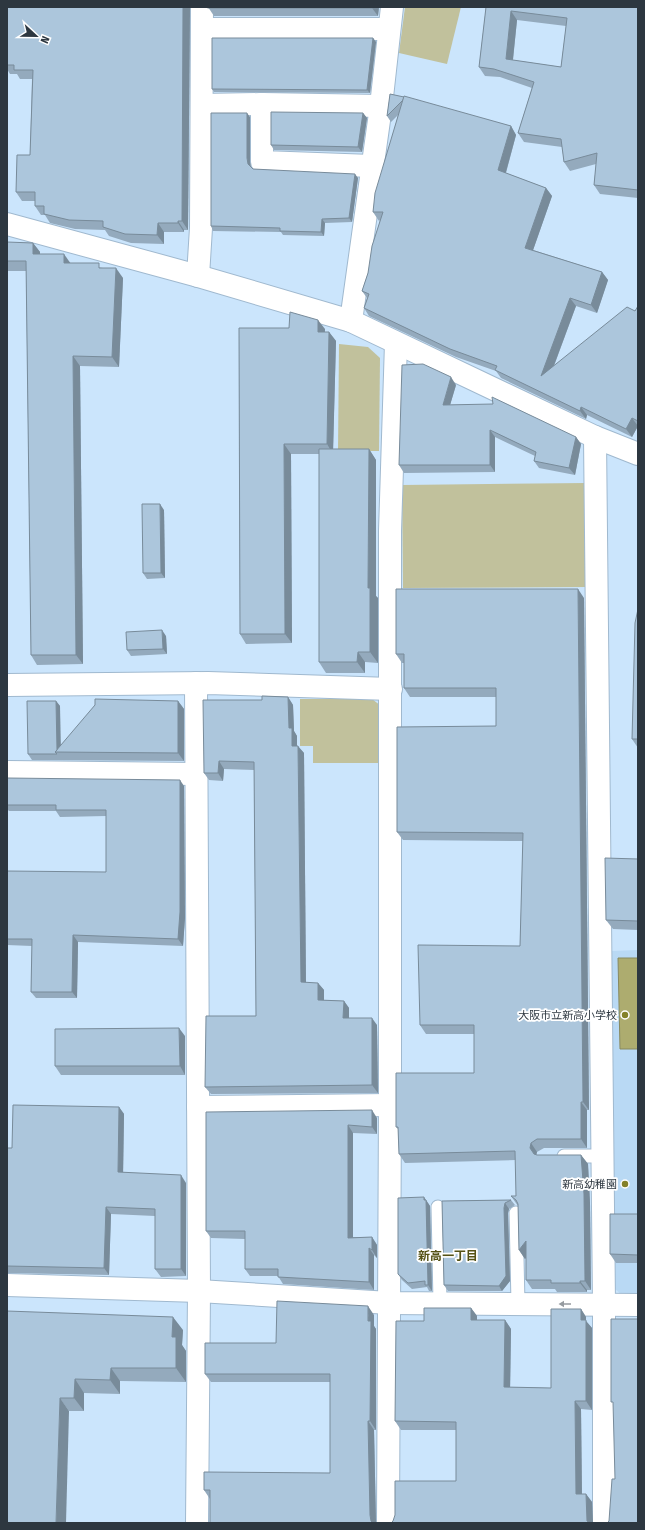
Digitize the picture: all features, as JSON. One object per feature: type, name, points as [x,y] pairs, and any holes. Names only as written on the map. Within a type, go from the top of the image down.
[{"type":"street","points":[[198,276],[201,228],[202,7]]},
{"type":"street","points":[[351,321],[381,106],[392,7]]},
{"type":"street","points":[[202,28],[389,29]]},
{"type":"street","points":[[202,105],[262,104],[381,106]]},
{"type":"street","points":[[262,104],[262,162],[372,166]]},
{"type":"street","points":[[7,224],[198,276],[351,321],[595,436],[638,454]]},
{"type":"street","points":[[388,1523],[391,689],[390,531],[396,343]]},
{"type":"street","points":[[595,436],[604,1304],[604,1523]]},
{"type":"street","points":[[7,685],[196,683],[391,689]]},
{"type":"street","points":[[196,683],[199,1291],[197,1523]]},
{"type":"street","points":[[7,772],[196,774]]},
{"type":"street","points":[[198,1107],[390,1105]]},
{"type":"street","points":[[7,1285],[199,1291],[389,1303],[440,1302],[638,1305]]},
{"type":"lane","points":[[551,1156],[602,1156]]},
{"type":"lane","points":[[438,1207],[440,1302]]},
{"type":"lane","points":[[516,1213],[518,1303]]},
{"type":"shaded area","name":"新高幼稚園","points":[[638,950],[638,1298],[625,1298],[612,1286],[612,951]]},
{"type":"shaded area","points":[[618,958],[638,958],[638,1049],[620,1049]]},
{"type":"green space","points":[[405,7],[461,7],[447,64],[399,53]]},
{"type":"green space","points":[[339,344],[368,347],[380,358],[379,451],[338,451]]},
{"type":"green space","points":[[586,483],[587,587],[403,588],[402,485]]},
{"type":"green space","points":[[300,699],[372,699],[381,706],[382,763],[313,763],[313,746],[300,746]]},
{"type":"building","points":[[7,7],[183,7],[182,221],[178,221],[178,223],[158,223],[157,235],[125,234],[103,227],[103,221],[69,220],[44,214],[44,206],[35,206],[35,192],[16,192],[17,155],[30,155],[33,70],[14,70],[14,65],[7,65]]},
{"type":"building","points":[[372,7],[372,8],[208,8]]},
{"type":"building","points":[[486,7],[638,7],[638,190],[594,185],[597,153],[564,162],[561,139],[518,133],[534,82],[494,69],[479,67]],"holes":[[[511,11],[567,18],[561,67],[506,59]]]},
{"type":"building","points":[[212,38],[373,38],[367,90],[212,89]]},
{"type":"building","points":[[390,94],[404,97],[403,100],[387,116]]},
{"type":"building","points":[[404,96],[511,126],[498,170],[546,188],[525,248],[602,272],[591,305],[570,298],[541,376],[627,307],[635,311],[638,306],[638,421],[632,418],[626,429],[581,407],[580,411],[495,370],[497,366],[450,349],[364,308],[369,294],[362,291],[368,273],[372,246],[383,212],[373,212],[375,193]]},
{"type":"building","points":[[271,112],[363,113],[358,147],[271,145]]},
{"type":"building","points":[[211,113],[247,113],[247,158],[248,164],[253,169],[355,174],[349,218],[322,219],[321,232],[280,231],[280,228],[211,226]]},
{"type":"building","points":[[7,242],[33,243],[33,254],[64,254],[64,263],[99,263],[99,268],[116,268],[112,357],[73,356],[76,655],[31,655],[26,261],[7,261]]},
{"type":"building","points":[[290,312],[318,320],[318,332],[329,332],[327,444],[284,444],[285,634],[240,634],[239,328],[289,328]]},
{"type":"building","points":[[423,364],[451,377],[443,405],[493,404],[492,397],[576,437],[569,468],[534,461],[536,452],[490,430],[490,465],[399,465],[402,365]]},
{"type":"building","points":[[319,449],[369,449],[368,588],[370,588],[370,652],[358,652],[357,662],[319,662]]},
{"type":"building","points":[[142,504],[160,504],[161,573],[143,573]]},
{"type":"building","points":[[396,589],[578,589],[583,1102],[581,1102],[581,1139],[537,1139],[531,1143],[530,1148],[534,1154],[537,1155],[581,1155],[584,1194],[585,1281],[580,1281],[580,1283],[551,1283],[551,1280],[526,1280],[526,1241],[519,1250],[518,1204],[511,1196],[516,1196],[515,1151],[399,1154],[398,1127],[396,1127],[396,1073],[474,1073],[474,1025],[420,1025],[418,945],[520,946],[523,833],[397,832],[397,727],[496,726],[496,688],[404,688],[404,654],[396,654]]},
{"type":"building","points":[[638,609],[638,739],[632,739],[635,623]]},
{"type":"building","points":[[162,630],[163,649],[127,650],[126,632]]},
{"type":"building","points":[[262,696],[288,697],[289,728],[292,728],[292,746],[298,746],[301,982],[318,983],[318,1000],[344,1001],[343,1018],[372,1018],[372,1085],[205,1087],[206,1016],[256,1016],[254,762],[219,761],[218,773],[204,773],[203,700],[262,700]]},
{"type":"building","points":[[95,699],[178,701],[178,753],[55,752],[95,705]]},
{"type":"building","points":[[27,701],[56,701],[57,750],[55,752],[57,754],[28,754]]},
{"type":"building","points":[[7,778],[180,780],[180,912],[178,939],[73,935],[72,992],[31,992],[32,939],[7,939],[7,871],[106,872],[106,810],[56,810],[56,805],[7,805]]},
{"type":"building","points":[[605,858],[638,859],[638,921],[606,920]]},
{"type":"building","points":[[179,1028],[180,1066],[55,1066],[55,1029]]},
{"type":"building","points":[[13,1105],[119,1107],[118,1172],[181,1175],[181,1269],[155,1269],[155,1209],[106,1207],[104,1268],[7,1266],[7,1148],[12,1148]]},
{"type":"building","points":[[372,1110],[372,1127],[348,1125],[348,1238],[372,1237],[372,1250],[369,1248],[369,1282],[278,1277],[278,1269],[245,1269],[245,1231],[206,1231],[206,1112]]},
{"type":"building","points":[[424,1197],[424,1200],[426,1200],[428,1285],[425,1285],[425,1281],[408,1283],[398,1274],[398,1198]]},
{"type":"building","points":[[511,1200],[505,1203],[504,1208],[506,1276],[499,1286],[444,1285],[442,1201]]},
{"type":"building","points":[[610,1214],[638,1214],[638,1255],[610,1254]]},
{"type":"building","points":[[277,1301],[368,1306],[368,1321],[371,1321],[370,1421],[368,1421],[370,1515],[373,1523],[210,1523],[210,1490],[204,1490],[204,1472],[330,1473],[330,1374],[205,1374],[205,1343],[276,1343]]},
{"type":"building","points":[[424,1308],[471,1308],[471,1320],[505,1320],[504,1387],[551,1388],[551,1309],[581,1309],[581,1320],[586,1320],[586,1401],[575,1401],[576,1494],[586,1494],[587,1521],[590,1523],[391,1523],[395,1515],[395,1481],[456,1481],[456,1422],[395,1421],[396,1321],[424,1321]]},
{"type":"building","points":[[7,1311],[173,1317],[172,1337],[176,1337],[176,1368],[111,1368],[110,1380],[75,1379],[74,1398],[60,1398],[56,1523],[7,1523]]},
{"type":"building","points":[[611,1319],[638,1319],[638,1523],[607,1523],[609,1521],[612,1479],[615,1479],[613,1402],[611,1402]]},
{"type":"place","name":"大阪市立新高小学校","points":[[625,1015]]},
{"type":"place","name":"新高幼稚園","points":[[625,1184]]},
{"type":"district","name":"新高一丁目","points":[[448,1256]]}]
